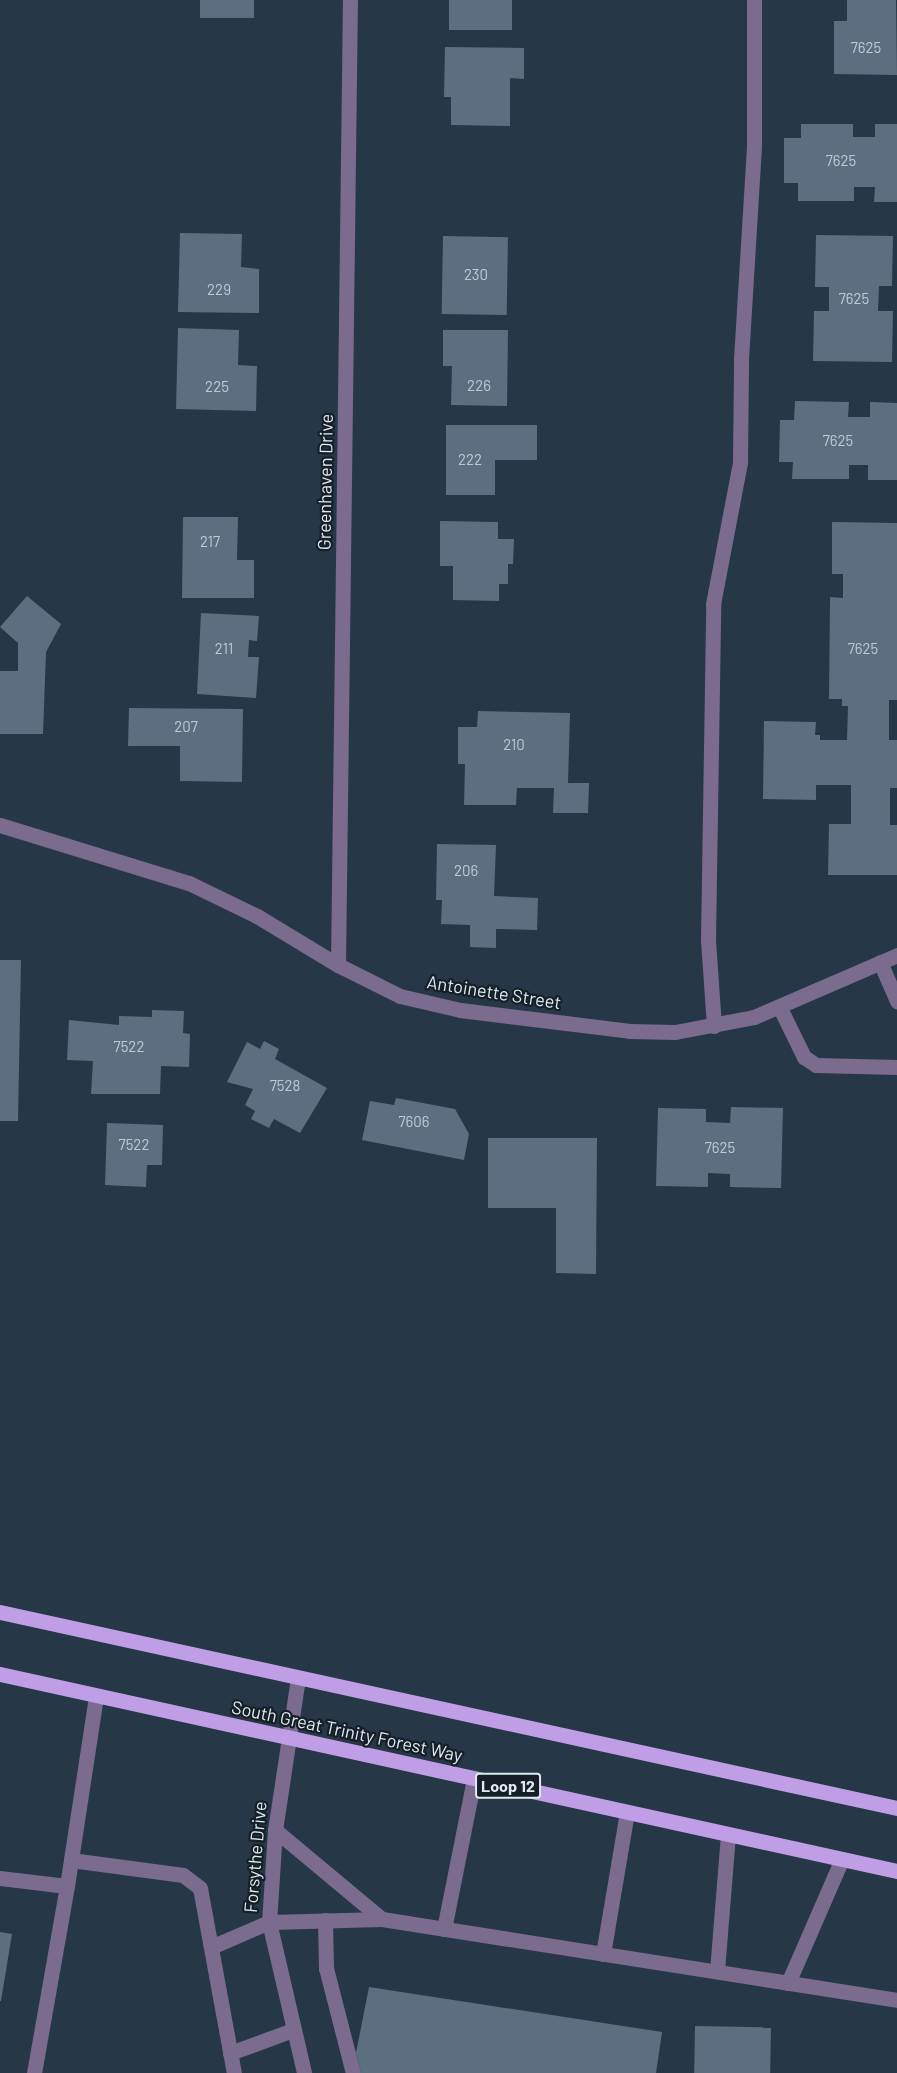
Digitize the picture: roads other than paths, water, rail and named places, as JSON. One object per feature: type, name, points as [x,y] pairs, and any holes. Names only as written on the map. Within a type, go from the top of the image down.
[{"type":"main road","points":[[0,1612],[897,1808]]},
{"type":"main road","name":"South Great Trinity Forest Way","points":[[0,1674],[897,1871]]},
{"type":"street","name":"Greenhaven Drive","points":[[338,965],[350,0]]},
{"type":"street","points":[[714,1026],[708,940],[713,604],[740,462],[741,359],[754,146],[754,0]]},
{"type":"street","name":"Antoinette Street","points":[[0,825],[189,884],[257,916],[338,965],[400,996],[460,1010],[630,1030],[675,1032],[714,1026],[780,1008],[897,955]]},
{"type":"street","points":[[880,962],[897,1001]]},
{"type":"street","points":[[780,1008],[804,1057],[816,1065],[897,1066]]},
{"type":"street","name":"Forsythe Drive","points":[[298,1678],[287,1738],[275,1830],[268,1922],[304,2073]]},
{"type":"street","points":[[34,2073],[67,1886],[96,1696]]},
{"type":"street","points":[[444,1929],[474,1779]]},
{"type":"street","points":[[603,1954],[627,1812]]},
{"type":"street","points":[[275,1830],[382,1918]]},
{"type":"street","points":[[717,1971],[728,1834]]},
{"type":"street","points":[[788,1983],[842,1859]]},
{"type":"street","points":[[71,1860],[183,1875],[200,1888],[234,2073]]},
{"type":"street","points":[[0,1878],[67,1886]]},
{"type":"street","points":[[211,1947],[268,1922],[382,1918],[897,2000]]},
{"type":"street","points":[[325,1920],[326,1968],[353,2073]]},
{"type":"street","points":[[230,2053],[293,2030]]}]
